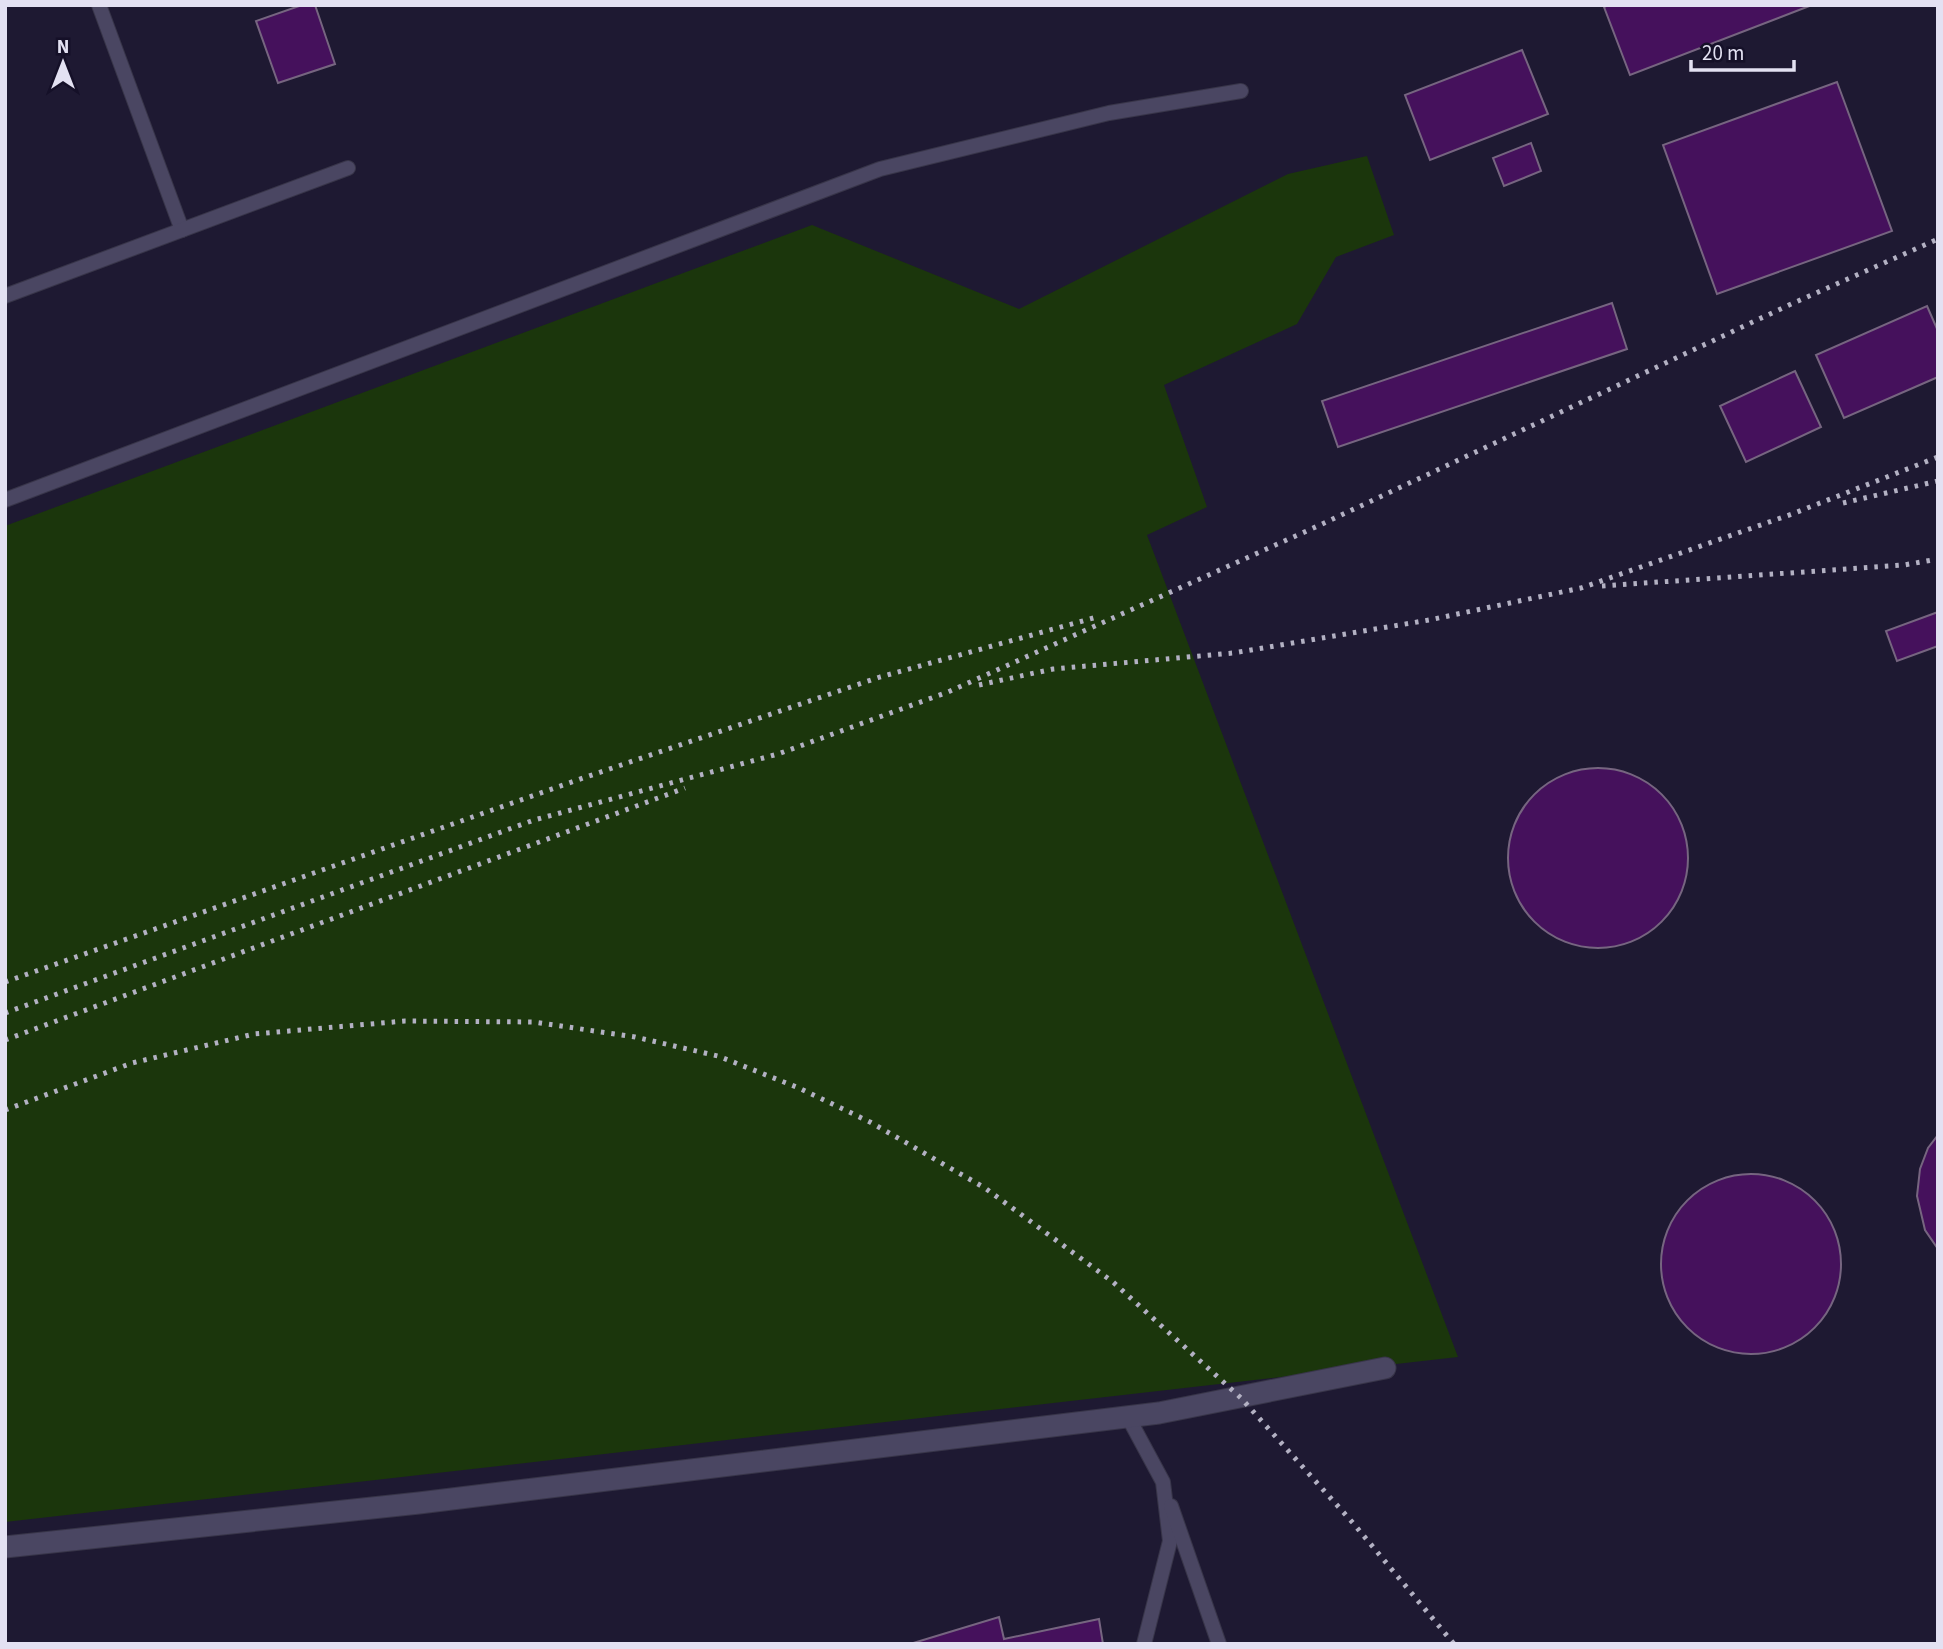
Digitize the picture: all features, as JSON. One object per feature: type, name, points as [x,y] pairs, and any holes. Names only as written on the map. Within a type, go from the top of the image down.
[{"type":"street","points":[[5,1547],[419,1503],[1128,1417],[1214,1403],[1385,1368]]},
{"type":"lane","points":[[99,5],[182,230]]},
{"type":"lane","points":[[5,500],[880,169],[1110,113],[1241,91]]},
{"type":"lane","points":[[5,296],[348,168]]},
{"type":"lane","points":[[1128,1417],[1163,1482],[1219,1644]]},
{"type":"lane","points":[[1144,1644],[1170,1541],[1163,1482]]},
{"type":"green space","points":[[1367,156],[1394,235],[1336,257],[1297,324],[1164,385],[1207,507],[1147,535],[1458,1357],[5,1522],[5,526],[812,225],[1019,309],[1288,174]]},
{"type":"building","points":[[302,5],[315,5],[335,64],[278,83],[256,21]]},
{"type":"building","points":[[1812,5],[1630,75],[1604,7]]},
{"type":"building","points":[[1522,50],[1548,114],[1430,160],[1405,95]]},
{"type":"building","points":[[1837,82],[1892,231],[1717,294],[1663,145]]},
{"type":"building","points":[[1531,143],[1541,171],[1504,186],[1493,158]]},
{"type":"building","points":[[1612,303],[1627,349],[1338,447],[1322,401]]},
{"type":"building","points":[[1927,306],[1938,331],[1938,377],[1844,418],[1816,355]]},
{"type":"building","points":[[1795,371],[1821,427],[1746,462],[1720,406]]},
{"type":"building","points":[[1938,612],[1938,646],[1897,661],[1886,631]]},
{"type":"building","points":[[1598,768],[1616,769],[1633,775],[1662,794],[1681,823],[1687,840],[1687,876],[1681,893],[1662,922],[1633,941],[1616,947],[1598,948],[1580,947],[1563,941],[1534,922],[1515,893],[1509,876],[1508,858],[1509,840],[1515,823],[1534,794],[1563,775],[1580,769]]},
{"type":"building","points":[[1938,1135],[1938,1249],[1925,1230],[1917,1196],[1920,1169],[1928,1148]]},
{"type":"building","points":[[1751,1174],[1769,1175],[1786,1181],[1815,1200],[1834,1229],[1840,1246],[1840,1282],[1834,1299],[1815,1328],[1786,1347],[1769,1353],[1751,1354],[1733,1353],[1716,1347],[1687,1328],[1668,1299],[1662,1282],[1661,1264],[1662,1246],[1668,1229],[1687,1200],[1716,1181],[1733,1175]]},
{"type":"building","points":[[999,1617],[1004,1639],[1099,1619],[1103,1644],[910,1644]]},
{"type":"railway","points":[[5,1013],[534,820],[778,754],[948,692],[1320,525],[1789,305],[1938,239]]},
{"type":"railway","points":[[979,685],[1053,669],[1233,653],[1429,620],[1581,588],[1792,514],[1938,457]]},
{"type":"railway","points":[[1843,503],[1938,481]]},
{"type":"railway","points":[[1602,586],[1904,565],[1938,559]]},
{"type":"railway","points":[[5,982],[583,778],[880,677],[1097,617]]},
{"type":"railway","points":[[5,1040],[685,788]]},
{"type":"railway","points":[[5,1110],[132,1063],[254,1034],[405,1021],[534,1022],[635,1037],[718,1056],[799,1088],[870,1122],[985,1188],[1113,1282],[1241,1398],[1353,1523],[1454,1644]]}]
